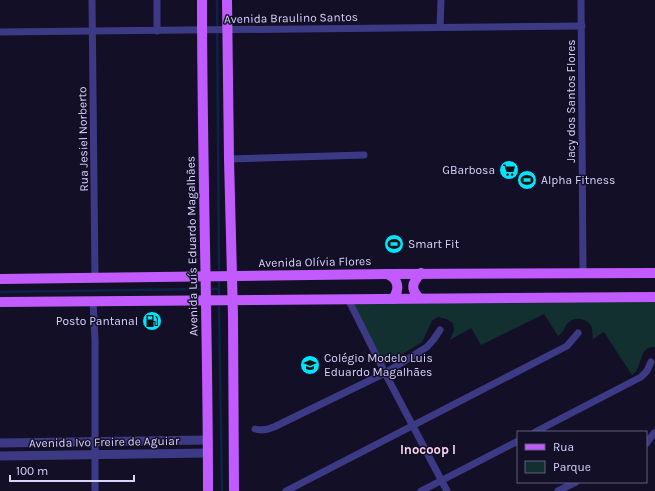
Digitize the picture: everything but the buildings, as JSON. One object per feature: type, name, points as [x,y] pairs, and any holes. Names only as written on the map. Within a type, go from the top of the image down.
[{"type":"main road","name":"Avenida Luís Eduardo Magalhães","points":[[202,0],[205,30],[208,491]]},
{"type":"main road","points":[[227,0],[224,30],[232,276],[234,491]]},
{"type":"main road","name":"Avenida Olívia Flores","points":[[0,279],[421,273],[655,272]]},
{"type":"main road","points":[[419,298],[413,290],[413,284],[421,273]]},
{"type":"main road","points":[[387,274],[394,277],[397,283],[398,289],[393,299]]},
{"type":"main road","points":[[0,302],[655,297]]},
{"type":"street","name":"Rua Jesiel Norberto","points":[[92,0],[95,278]]},
{"type":"street","points":[[157,0],[157,30]]},
{"type":"street","points":[[440,27],[442,0]]},
{"type":"street","name":"Jacy dos Santos Flores","points":[[581,0],[583,273]]},
{"type":"street","name":"Avenida Braulino Santos","points":[[0,32],[582,26]]},
{"type":"street","points":[[229,159],[364,155]]},
{"type":"street","points":[[348,299],[447,491]]},
{"type":"street","points":[[93,301],[95,491]]},
{"type":"street","points":[[255,428],[265,430],[274,427],[385,373],[427,348],[440,330]]},
{"type":"street","points":[[286,491],[567,346],[578,333]]},
{"type":"street","points":[[537,431],[641,377],[647,371],[651,362]]},
{"type":"street","points":[[647,443],[654,433]]},
{"type":"street","name":"Avenida Ivo Freire de Aguiar","points":[[0,443],[208,440]]},
{"type":"street","points":[[421,491],[517,442]]},
{"type":"street","name":"Avenida Ivo Freire de Aguiar","points":[[0,456],[208,453]]},
{"type":"street","points":[[558,491],[574,483]]},
{"type":"green space","points":[[655,301],[655,347],[650,347],[643,353],[638,368],[632,375],[604,332],[593,339],[591,326],[584,320],[575,319],[569,322],[558,336],[544,314],[481,345],[471,328],[450,340],[454,330],[453,323],[438,317],[432,321],[422,342],[385,365],[354,308],[355,304]]},
{"type":"waterway","points":[[217,0],[219,269]]},
{"type":"waterway","points":[[219,281],[219,295]]},
{"type":"waterway","points":[[0,292],[199,289]]},
{"type":"waterway","points":[[212,289],[219,289]]},
{"type":"waterway","points":[[219,307],[222,491]]},
{"type":"place","name":"GBarbosa","points":[[509,170]]},
{"type":"place","name":"Alpha Fitness","points":[[527,180]]},
{"type":"place","name":"Smart Fit","points":[[394,244]]},
{"type":"place","name":"Posto Pantanal","points":[[152,321]]},
{"type":"place","name":"Colégio Modelo Luis Eduardo Magalhães","points":[[310,365]]},
{"type":"district","name":"Inocoop I","points":[[428,449]]}]
